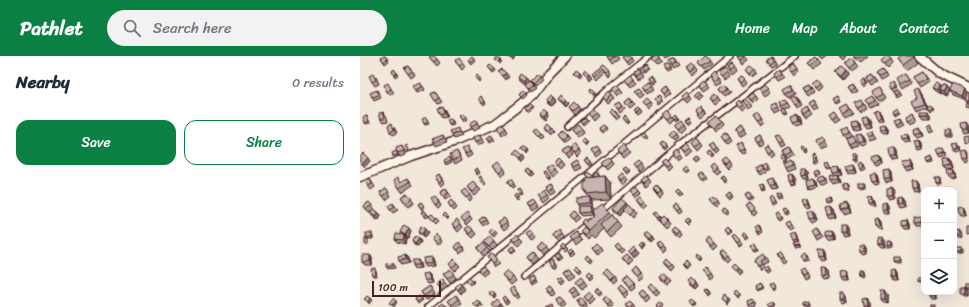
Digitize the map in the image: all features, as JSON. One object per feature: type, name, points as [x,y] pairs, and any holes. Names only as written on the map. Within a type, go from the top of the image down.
[{"type":"highway","points":[[360,177],[410,156],[456,141],[495,124],[531,96],[549,72],[565,56]]},
{"type":"highway","points":[[919,56],[940,74],[969,88]]},
{"type":"street","points":[[567,127],[613,85],[649,56]]},
{"type":"street","points":[[428,307],[730,56]]},
{"type":"street","points":[[598,214],[676,147],[795,56]]},
{"type":"street","points":[[524,277],[593,218]]},
{"type":"building","points":[[384,56],[387,59],[384,62],[381,58]]},
{"type":"building","points":[[434,56],[437,59],[434,62],[429,57]]},
{"type":"building","points":[[472,56],[474,58],[470,62],[468,60]]},
{"type":"building","points":[[607,56],[615,56],[609,60]]},
{"type":"building","points":[[630,56],[631,58],[626,62],[622,57]]},
{"type":"building","points":[[657,56],[659,60],[654,64],[651,60]]},
{"type":"building","points":[[705,56],[710,61],[701,67],[698,63]]},
{"type":"building","points":[[738,56],[746,56],[746,57],[741,60]]},
{"type":"building","points":[[770,56],[773,60],[769,63],[766,59]]},
{"type":"building","points":[[885,56],[888,56],[891,59],[885,64],[881,60]]},
{"type":"building","points":[[902,56],[914,57],[903,65],[898,59]]},
{"type":"building","points":[[497,57],[501,60],[499,62],[495,60]]},
{"type":"building","points":[[816,57],[819,60],[811,66],[808,63]]},
{"type":"building","points":[[459,58],[463,63],[459,66],[455,61]]},
{"type":"building","points":[[852,58],[855,63],[849,68],[845,63]]},
{"type":"building","points":[[674,59],[676,63],[671,66],[668,62]]},
{"type":"building","points":[[732,62],[735,65],[730,69],[727,65]]},
{"type":"building","points":[[692,63],[696,68],[690,72],[686,67]]},
{"type":"building","points":[[793,63],[797,69],[791,72],[788,67]]},
{"type":"building","points":[[490,65],[495,69],[492,71],[488,67]]},
{"type":"building","points":[[604,65],[610,71],[607,73],[603,69],[595,76],[593,74]]},
{"type":"building","points":[[646,65],[647,69],[642,71],[641,67]]},
{"type":"building","points":[[668,65],[670,69],[665,71],[663,67]]},
{"type":"building","points":[[751,65],[755,68],[750,73],[746,69]]},
{"type":"building","points":[[408,66],[412,71],[408,74],[404,68]]},
{"type":"building","points":[[725,66],[728,70],[722,75],[719,70]]},
{"type":"building","points":[[841,66],[846,70],[841,76],[835,72]]},
{"type":"building","points":[[638,68],[640,72],[635,75],[633,72]]},
{"type":"building","points":[[394,69],[397,73],[394,75],[392,71]]},
{"type":"building","points":[[502,69],[506,73],[503,76],[498,72]]},
{"type":"building","points":[[576,69],[580,72],[578,75],[574,73]]},
{"type":"building","points":[[779,69],[782,73],[776,77],[774,73]]},
{"type":"building","points":[[883,69],[886,74],[880,77],[877,73]]},
{"type":"building","points":[[585,70],[590,74],[588,77],[583,73]]},
{"type":"building","points":[[714,71],[719,77],[715,81],[710,75]]},
{"type":"building","points":[[922,72],[926,79],[917,84],[913,77]]},
{"type":"building","points":[[520,73],[526,77],[524,81],[518,77]]},
{"type":"building","points":[[537,73],[540,75],[533,83],[530,80]]},
{"type":"building","points":[[373,74],[376,80],[372,82],[369,76]]},
{"type":"building","points":[[477,75],[480,78],[477,80],[475,77]]},
{"type":"building","points":[[630,75],[633,79],[628,84],[624,80]]},
{"type":"building","points":[[742,75],[745,78],[740,82],[737,78]]},
{"type":"building","points":[[872,75],[875,79],[869,83],[867,78]]},
{"type":"building","points":[[906,75],[910,81],[900,86],[897,80]]},
{"type":"building","points":[[651,77],[654,81],[651,83],[648,79]]},
{"type":"building","points":[[865,79],[866,83],[862,85],[861,81]]},
{"type":"building","points":[[529,80],[533,84],[528,88],[525,84]]},
{"type":"building","points":[[704,80],[707,84],[702,88],[699,84]]},
{"type":"building","points":[[817,81],[820,85],[815,89],[812,85]]},
{"type":"building","points":[[648,82],[651,86],[645,90],[642,86]]},
{"type":"building","points":[[388,83],[391,89],[387,92],[384,85]]},
{"type":"building","points":[[421,83],[422,87],[415,90],[413,86]]},
{"type":"building","points":[[894,83],[896,88],[891,90],[889,85]]},
{"type":"building","points":[[935,83],[940,85],[938,90],[932,88]]},
{"type":"building","points":[[724,84],[727,88],[722,92],[719,88]]},
{"type":"building","points":[[765,84],[769,88],[762,92],[759,88]]},
{"type":"building","points":[[853,84],[855,88],[851,91],[848,87]]},
{"type":"building","points":[[953,84],[965,89],[962,96],[950,91]]},
{"type":"building","points":[[617,85],[620,89],[615,93],[612,89]]},
{"type":"building","points":[[791,85],[793,90],[786,93],[784,89]]},
{"type":"building","points":[[943,85],[947,87],[944,92],[940,90]]},
{"type":"building","points":[[809,86],[811,90],[806,93],[803,89]]},
{"type":"building","points":[[665,87],[667,91],[663,95],[660,91]]},
{"type":"building","points":[[591,88],[595,92],[593,94],[589,91]]},
{"type":"building","points":[[639,88],[642,91],[637,94],[634,91]]},
{"type":"building","points":[[880,88],[883,94],[876,98],[873,92]]},
{"type":"building","points":[[918,89],[925,103],[914,106],[911,101],[917,98],[914,91]]},
{"type":"building","points":[[377,90],[379,95],[372,97],[370,93]]},
{"type":"building","points":[[523,90],[526,93],[521,97],[519,95]]},
{"type":"building","points":[[609,91],[612,95],[606,101],[603,97]]},
{"type":"building","points":[[899,91],[901,93],[896,96],[894,93]]},
{"type":"building","points":[[435,92],[439,98],[435,101],[431,94]]},
{"type":"building","points":[[687,92],[690,96],[685,100],[682,96]]},
{"type":"building","points":[[700,92],[702,94],[697,98],[695,96]]},
{"type":"building","points":[[967,92],[969,93],[969,101],[965,99]]},
{"type":"building","points":[[753,93],[756,96],[751,100],[748,97]]},
{"type":"building","points":[[715,94],[718,97],[713,101],[710,98]]},
{"type":"building","points":[[561,95],[566,100],[564,103],[558,99]]},
{"type":"building","points":[[795,95],[800,103],[796,105],[791,97]]},
{"type":"building","points":[[481,96],[485,101],[482,103],[479,98]]},
{"type":"building","points":[[549,96],[552,98],[548,104],[545,101]]},
{"type":"building","points":[[659,96],[662,100],[658,103],[655,99]]},
{"type":"building","points":[[838,96],[840,100],[836,103],[833,99]]},
{"type":"building","points":[[872,96],[875,101],[868,104],[865,100]]},
{"type":"building","points":[[745,98],[749,103],[746,106],[742,101]]},
{"type":"building","points":[[630,99],[632,103],[627,107],[625,103]]},
{"type":"building","points":[[647,99],[651,103],[646,106],[643,103]]},
{"type":"building","points":[[786,99],[788,103],[782,106],[780,101]]},
{"type":"building","points":[[738,100],[742,105],[738,108],[735,103]]},
{"type":"building","points":[[862,100],[864,105],[858,108],[855,103]]},
{"type":"building","points":[[814,101],[816,105],[811,108],[809,104]]},
{"type":"building","points":[[574,102],[578,106],[573,111],[569,107]]},
{"type":"building","points":[[620,103],[623,107],[618,110],[615,106]]},
{"type":"building","points":[[777,103],[780,107],[774,110],[772,105]]},
{"type":"building","points":[[967,103],[969,104],[969,108],[966,107]]},
{"type":"building","points":[[529,104],[532,107],[527,111],[525,109]]},
{"type":"building","points":[[848,104],[851,109],[844,113],[841,108]]},
{"type":"building","points":[[930,104],[933,106],[930,109],[927,106]]},
{"type":"building","points":[[701,106],[704,110],[700,113],[697,110]]},
{"type":"building","points":[[442,107],[444,113],[440,115],[437,108]]},
{"type":"building","points":[[897,107],[898,111],[893,113],[892,110]]},
{"type":"building","points":[[592,108],[596,113],[590,117],[587,113]]},
{"type":"building","points":[[785,108],[788,112],[785,114],[783,110]]},
{"type":"building","points":[[807,108],[809,112],[803,116],[801,112]]},
{"type":"building","points":[[612,109],[617,114],[614,117],[609,112]]},
{"type":"building","points":[[638,109],[640,111],[636,114],[634,112]]},
{"type":"building","points":[[543,110],[547,113],[544,117],[540,115]]},
{"type":"building","points":[[668,110],[672,116],[668,119],[663,114]]},
{"type":"building","points":[[877,110],[880,117],[876,119],[873,112]]},
{"type":"building","points":[[920,111],[928,111],[928,114],[920,114]]},
{"type":"building","points":[[383,112],[385,117],[381,119],[379,113]]},
{"type":"building","points":[[836,112],[839,116],[833,120],[830,115]]},
{"type":"building","points":[[912,112],[914,117],[906,120],[905,116]]},
{"type":"building","points":[[463,114],[466,118],[462,120],[459,116]]},
{"type":"building","points":[[677,114],[679,116],[676,119],[674,117]]},
{"type":"building","points":[[759,114],[763,121],[758,123],[754,117]]},
{"type":"building","points":[[797,115],[799,121],[793,123],[791,117]]},
{"type":"building","points":[[367,116],[369,121],[365,123],[363,117]]},
{"type":"building","points":[[690,116],[692,118],[689,121],[686,119]]},
{"type":"building","points":[[716,116],[721,122],[714,128],[709,121]]},
{"type":"building","points":[[866,116],[868,123],[863,124],[861,117]]},
{"type":"building","points":[[426,117],[428,122],[424,124],[422,119]]},
{"type":"building","points":[[584,117],[586,120],[582,123],[580,121]]},
{"type":"building","points":[[624,117],[628,122],[626,123],[622,119]]},
{"type":"building","points":[[899,117],[900,121],[895,123],[893,119]]},
{"type":"building","points":[[451,119],[453,123],[449,125],[447,120]]},
{"type":"building","points":[[682,119],[685,123],[678,129],[675,125]]},
{"type":"building","points":[[476,120],[477,124],[470,127],[469,124]]},
{"type":"building","points":[[856,120],[858,126],[852,127],[851,121]]},
{"type":"building","points":[[392,123],[394,130],[390,132],[388,125]]},
{"type":"building","points":[[966,123],[967,130],[962,130],[961,124]]},
{"type":"building","points":[[503,124],[506,129],[500,132],[497,128]]},
{"type":"building","points":[[548,124],[552,128],[549,132],[545,128]]},
{"type":"building","points":[[578,124],[582,129],[575,134],[571,130]]},
{"type":"building","points":[[931,124],[933,130],[929,131],[928,126]]},
{"type":"building","points":[[603,125],[606,127],[602,131],[599,128]]},
{"type":"building","points":[[884,125],[885,129],[880,131],[879,126]]},
{"type":"building","points":[[740,127],[743,132],[737,136],[734,131]]},
{"type":"building","points":[[847,127],[849,133],[843,135],[841,130]]},
{"type":"building","points":[[919,127],[920,133],[914,135],[913,129]]},
{"type":"building","points":[[458,128],[459,132],[452,135],[450,131]]},
{"type":"building","points":[[537,129],[542,134],[539,137],[534,131]]},
{"type":"building","points":[[674,130],[677,134],[672,138],[669,135]]},
{"type":"building","points":[[946,130],[951,130],[951,135],[946,135]]},
{"type":"building","points":[[562,131],[567,136],[563,140],[558,135]]},
{"type":"building","points":[[871,131],[873,135],[868,137],[866,133]]},
{"type":"building","points":[[644,132],[647,135],[643,137],[641,134]]},
{"type":"building","points":[[725,134],[729,140],[725,143],[721,137]]},
{"type":"building","points":[[860,134],[863,141],[858,143],[855,135]]},
{"type":"building","points":[[906,134],[907,138],[901,139],[900,135]]},
{"type":"building","points":[[443,135],[444,138],[434,142],[432,139]]},
{"type":"building","points":[[479,135],[482,139],[475,143],[473,138]]},
{"type":"building","points":[[491,135],[493,138],[489,141],[487,138]]},
{"type":"building","points":[[760,135],[762,139],[757,142],[755,138]]},
{"type":"building","points":[[780,135],[784,141],[780,143],[776,136]]},
{"type":"building","points":[[853,136],[855,142],[849,145],[846,139]]},
{"type":"building","points":[[969,136],[969,143],[966,144],[964,137]]},
{"type":"building","points":[[697,137],[701,142],[695,146],[692,142]]},
{"type":"building","points":[[823,137],[825,141],[818,145],[816,140]]},
{"type":"building","points":[[585,139],[588,142],[585,144],[582,141]]},
{"type":"building","points":[[918,140],[920,147],[916,148],[914,141]]},
{"type":"building","points":[[663,142],[666,146],[663,148],[660,144]]},
{"type":"building","points":[[713,142],[717,148],[713,150],[709,144]]},
{"type":"building","points":[[687,143],[691,148],[685,152],[681,148]]},
{"type":"building","points":[[741,143],[744,150],[739,152],[736,146]]},
{"type":"building","points":[[957,143],[958,148],[954,149],[952,144]]},
{"type":"building","points":[[574,144],[579,150],[575,153],[570,148]]},
{"type":"building","points":[[768,144],[771,150],[767,152],[764,146]]},
{"type":"building","points":[[407,145],[409,150],[407,151],[405,146]]},
{"type":"building","points":[[624,145],[627,150],[621,155],[617,151]]},
{"type":"building","points":[[402,146],[404,151],[397,153],[396,148]]},
{"type":"building","points":[[523,146],[528,149],[526,152],[521,148]]},
{"type":"building","points":[[597,146],[600,150],[595,154],[592,150]]},
{"type":"building","points":[[467,147],[470,152],[465,154],[462,149]]},
{"type":"building","points":[[568,147],[571,151],[565,155],[562,151]]},
{"type":"building","points":[[789,147],[791,152],[785,155],[782,151]]},
{"type":"building","points":[[888,148],[894,148],[895,156],[889,156]]},
{"type":"building","points":[[943,148],[945,153],[939,155],[937,150]]},
{"type":"building","points":[[676,149],[680,155],[675,158],[672,152]]},
{"type":"building","points":[[517,150],[523,155],[520,158],[514,153]]},
{"type":"building","points":[[710,150],[713,155],[710,156],[707,152]]},
{"type":"building","points":[[967,150],[969,158],[964,159],[962,151]]},
{"type":"building","points":[[396,151],[398,155],[393,156],[392,153]]},
{"type":"building","points":[[457,151],[460,157],[453,160],[450,154]]},
{"type":"building","points":[[363,153],[368,158],[362,164],[360,162],[360,156]]},
{"type":"building","points":[[814,153],[815,160],[812,161],[811,154]]},
{"type":"building","points":[[852,153],[855,153],[856,158],[853,159]]},
{"type":"building","points":[[783,154],[786,160],[783,161],[780,156]]},
{"type":"building","points":[[878,155],[880,160],[874,162],[872,157]]},
{"type":"building","points":[[698,156],[700,158],[696,161],[694,159]]},
{"type":"building","points":[[450,157],[451,160],[445,163],[444,160]]},
{"type":"building","points":[[609,157],[612,161],[606,167],[602,163]]},
{"type":"building","points":[[932,157],[933,161],[927,163],[926,159]]},
{"type":"building","points":[[558,158],[561,161],[557,165],[554,162]]},
{"type":"building","points":[[588,158],[591,162],[589,164],[585,160]]},
{"type":"building","points":[[664,158],[669,163],[666,166],[660,161]]},
{"type":"building","points":[[949,158],[951,165],[945,167],[944,159]]},
{"type":"building","points":[[727,159],[731,163],[727,166],[723,162]]},
{"type":"building","points":[[577,160],[580,164],[574,167],[571,164]]},
{"type":"building","points":[[861,160],[863,165],[860,167],[858,162]]},
{"type":"building","points":[[498,161],[504,168],[499,172],[493,165]]},
{"type":"building","points":[[638,161],[641,164],[636,168],[633,165]]},
{"type":"building","points":[[791,161],[793,165],[786,168],[784,163]]},
{"type":"building","points":[[828,161],[830,166],[827,168],[825,162]]},
{"type":"building","points":[[910,161],[911,167],[903,168],[902,162]]},
{"type":"building","points":[[764,162],[767,166],[765,169],[761,165]]},
{"type":"building","points":[[551,164],[554,169],[549,173],[545,168]]},
{"type":"building","points":[[715,164],[719,168],[715,172],[711,167]]},
{"type":"building","points":[[853,164],[854,169],[846,170],[845,166]]},
{"type":"building","points":[[760,165],[763,168],[758,172],[755,168]]},
{"type":"building","points":[[687,166],[689,169],[685,172],[683,169]]},
{"type":"building","points":[[838,166],[839,172],[833,173],[831,167]]},
{"type":"building","points":[[477,168],[479,171],[476,173],[474,170]]},
{"type":"building","points":[[626,168],[628,170],[626,173],[623,170]]},
{"type":"building","points":[[528,169],[531,173],[529,176],[525,171]]},
{"type":"building","points":[[800,169],[804,169],[805,175],[801,176]]},
{"type":"building","points":[[818,169],[819,172],[814,174],[813,171]]},
{"type":"building","points":[[889,169],[890,179],[884,179],[883,170]]},
{"type":"building","points":[[953,170],[954,174],[948,176],[947,171]]},
{"type":"building","points":[[544,171],[549,177],[546,178],[542,172]]},
{"type":"building","points":[[589,172],[593,176],[588,178],[585,174]]},
{"type":"building","points":[[875,172],[877,180],[872,181],[870,173]]},
{"type":"building","points":[[594,173],[598,173],[598,177],[594,177]]},
{"type":"building","points":[[702,173],[706,177],[702,180],[699,175]]},
{"type":"building","points":[[439,174],[442,180],[439,182],[435,177]]},
{"type":"building","points":[[621,174],[624,177],[620,181],[617,178]]},
{"type":"building","points":[[792,174],[793,181],[789,181],[788,175]]},
{"type":"building","points":[[646,175],[649,178],[644,182],[641,179]]},
{"type":"building","points":[[837,175],[838,179],[830,181],[829,177]]},
{"type":"building","points":[[481,176],[486,184],[484,185],[479,177]]},
{"type":"building","points":[[605,176],[606,192],[587,194],[586,191],[584,191],[584,182],[586,182],[585,178]]},
{"type":"building","points":[[724,176],[726,179],[723,181],[721,178]]},
{"type":"building","points":[[823,176],[825,180],[819,182],[817,178]]},
{"type":"building","points":[[398,177],[401,182],[408,178],[410,182],[399,188],[394,180]]},
{"type":"building","points":[[935,177],[939,177],[940,182],[936,183]]},
{"type":"building","points":[[772,178],[774,185],[770,187],[767,180]]},
{"type":"building","points":[[813,178],[815,184],[807,186],[806,180]]},
{"type":"building","points":[[370,179],[372,184],[368,186],[366,181]]},
{"type":"building","points":[[511,179],[514,184],[511,186],[507,182]]},
{"type":"building","points":[[911,181],[916,181],[917,188],[912,188]]},
{"type":"building","points":[[473,182],[478,187],[472,192],[467,187]]},
{"type":"building","points":[[858,183],[864,183],[864,187],[858,187]]},
{"type":"building","points":[[551,184],[553,188],[548,191],[545,187]]},
{"type":"building","points":[[656,184],[661,189],[658,192],[653,187]]},
{"type":"building","points":[[763,184],[764,190],[761,190],[760,185]]},
{"type":"building","points":[[846,184],[848,189],[844,190],[842,185]]},
{"type":"building","points":[[636,186],[639,190],[634,194],[631,190]]},
{"type":"building","points":[[386,188],[389,192],[383,196],[380,192]]},
{"type":"building","points":[[892,188],[893,196],[887,196],[887,189]]},
{"type":"building","points":[[446,189],[448,193],[442,197],[440,192]]},
{"type":"building","points":[[465,189],[470,195],[466,198],[461,192]]},
{"type":"building","points":[[520,189],[522,193],[520,195],[517,190]]},
{"type":"building","points":[[678,189],[681,192],[678,195],[675,192]]},
{"type":"building","points":[[544,190],[547,195],[541,199],[538,195]]},
{"type":"building","points":[[730,192],[732,195],[728,198],[726,195]]},
{"type":"building","points":[[407,193],[412,199],[406,203],[401,197]]},
{"type":"building","points":[[780,193],[781,196],[777,197],[776,194]]},
{"type":"building","points":[[749,194],[752,198],[748,201],[745,196]]},
{"type":"building","points":[[435,196],[439,203],[435,205],[431,198]]},
{"type":"building","points":[[642,196],[646,201],[643,204],[638,199]]},
{"type":"building","points":[[714,196],[718,201],[714,204],[710,199]]},
{"type":"building","points":[[872,196],[873,203],[869,203],[868,197]]},
{"type":"building","points":[[590,197],[590,203],[576,204],[576,198]]},
{"type":"building","points":[[772,197],[775,202],[771,204],[769,199]]},
{"type":"building","points":[[807,197],[809,203],[805,204],[803,199]]},
{"type":"building","points":[[902,197],[903,203],[899,204],[898,198]]},
{"type":"building","points":[[622,198],[627,202],[618,212],[613,208]]},
{"type":"building","points":[[831,198],[832,201],[827,203],[826,199]]},
{"type":"building","points":[[451,200],[455,205],[451,208],[448,203]]},
{"type":"building","points":[[534,200],[537,203],[531,207],[528,204]]},
{"type":"building","points":[[369,202],[372,205],[366,209],[364,206]]},
{"type":"building","points":[[421,202],[424,206],[421,208],[418,204]]},
{"type":"building","points":[[393,203],[395,207],[390,210],[388,206]]},
{"type":"building","points":[[602,203],[610,212],[589,231],[581,222],[584,219],[587,222],[594,216],[592,211]]},
{"type":"building","points":[[750,203],[755,209],[751,212],[746,206]]},
{"type":"building","points":[[847,203],[848,208],[841,210],[840,205]]},
{"type":"building","points":[[888,203],[888,209],[883,210],[883,204]]},
{"type":"building","points":[[629,204],[635,210],[630,215],[624,209]]},
{"type":"building","points":[[676,204],[680,208],[677,211],[673,206]]},
{"type":"building","points":[[578,206],[590,206],[591,212],[578,213]]},
{"type":"building","points":[[963,206],[964,212],[959,213],[958,207]]},
{"type":"building","points":[[831,207],[833,215],[828,216],[826,208]]},
{"type":"building","points":[[785,208],[787,212],[784,213],[782,209]]},
{"type":"building","points":[[373,209],[379,213],[376,217],[370,213]]},
{"type":"building","points":[[725,209],[728,212],[725,215],[722,211]]},
{"type":"building","points":[[424,210],[427,214],[424,216],[421,212]]},
{"type":"building","points":[[573,211],[576,215],[572,219],[569,215]]},
{"type":"building","points":[[656,211],[660,215],[657,217],[654,213]]},
{"type":"building","points":[[813,211],[815,218],[810,219],[808,212]]},
{"type":"building","points":[[445,213],[448,216],[446,218],[443,215]]},
{"type":"building","points":[[467,213],[470,217],[464,222],[461,218]]},
{"type":"building","points":[[778,213],[780,217],[776,219],[774,214]]},
{"type":"building","points":[[432,214],[436,218],[433,221],[429,216]]},
{"type":"building","points":[[663,214],[668,219],[664,223],[659,218]]},
{"type":"building","points":[[612,215],[618,222],[607,232],[601,225]]},
{"type":"building","points":[[484,216],[486,219],[481,223],[479,220]]},
{"type":"building","points":[[921,217],[921,222],[915,223],[914,218]]},
{"type":"building","points":[[504,218],[507,222],[501,226],[498,222]]},
{"type":"building","points":[[688,218],[691,220],[687,223],[685,221]]},
{"type":"building","points":[[457,219],[461,224],[456,228],[452,224]]},
{"type":"building","points":[[878,219],[880,226],[875,227],[874,220]]},
{"type":"building","points":[[908,220],[908,225],[903,226],[903,221]]},
{"type":"building","points":[[789,221],[791,226],[787,228],[785,223]]},
{"type":"building","points":[[840,224],[845,224],[845,231],[840,231]]},
{"type":"building","points":[[404,225],[409,228],[405,235],[400,232]]},
{"type":"building","points":[[759,225],[762,230],[759,232],[756,227]]},
{"type":"building","points":[[421,226],[425,229],[422,234],[418,232]]},
{"type":"building","points":[[469,226],[474,230],[470,234],[465,229]]},
{"type":"building","points":[[675,226],[680,230],[677,233],[672,229]]},
{"type":"building","points":[[584,227],[589,232],[585,235],[580,231]]},
{"type":"building","points":[[728,227],[731,231],[728,234],[725,230]]},
{"type":"building","points":[[493,228],[496,231],[492,235],[489,232]]},
{"type":"building","points":[[966,228],[969,228],[969,234],[966,235]]},
{"type":"building","points":[[817,229],[820,235],[816,237],[813,232]]},
{"type":"building","points":[[531,230],[533,233],[529,237],[526,233]]},
{"type":"building","points":[[559,230],[562,234],[556,240],[553,236]]},
{"type":"building","points":[[647,230],[653,235],[650,239],[644,234]]},
{"type":"building","points":[[831,231],[832,236],[825,237],[825,233]]},
{"type":"building","points":[[959,231],[960,236],[957,237],[957,232]]},
{"type":"building","points":[[576,232],[579,236],[573,241],[570,237]]},
{"type":"building","points":[[746,232],[749,235],[746,237],[743,234]]},
{"type":"building","points":[[366,233],[372,233],[372,237],[366,237]]},
{"type":"building","points":[[396,233],[404,235],[403,240],[395,239]]},
{"type":"building","points":[[436,234],[440,238],[436,242],[432,238]]},
{"type":"building","points":[[517,234],[520,238],[515,242],[512,238]]},
{"type":"building","points":[[735,234],[741,240],[738,243],[733,236]]},
{"type":"building","points":[[795,234],[797,241],[793,242],[790,236]]},
{"type":"building","points":[[415,236],[419,239],[415,244],[412,241]]},
{"type":"building","points":[[490,236],[494,241],[489,247],[484,242]]},
{"type":"building","points":[[709,238],[714,244],[710,247],[706,242]]},
{"type":"building","points":[[881,238],[882,244],[878,245],[877,239]]},
{"type":"building","points":[[365,239],[368,239],[368,244],[365,244]]},
{"type":"building","points":[[661,240],[666,245],[663,248],[658,243]]},
{"type":"building","points":[[459,242],[462,246],[457,250],[455,247]]},
{"type":"building","points":[[642,242],[644,243],[641,247],[639,245]]},
{"type":"building","points":[[887,242],[890,242],[891,246],[887,247]]},
{"type":"building","points":[[483,243],[487,248],[481,253],[477,248]]},
{"type":"building","points":[[543,243],[547,247],[541,252],[537,248]]},
{"type":"building","points":[[596,243],[600,247],[595,251],[592,247]]},
{"type":"building","points":[[617,243],[621,248],[618,250],[614,246]]},
{"type":"building","points":[[756,243],[758,248],[754,250],[752,245]]},
{"type":"building","points":[[799,243],[800,246],[794,247],[794,244]]},
{"type":"building","points":[[563,244],[566,248],[564,250],[560,247]]},
{"type":"building","points":[[858,244],[863,244],[863,250],[859,250]]},
{"type":"building","points":[[513,246],[515,249],[511,252],[509,249]]},
{"type":"building","points":[[633,247],[636,250],[631,255],[628,252]]},
{"type":"building","points":[[957,248],[961,248],[961,252],[957,252]]},
{"type":"building","points":[[571,249],[573,251],[570,254],[568,252]]},
{"type":"building","points":[[723,250],[728,255],[725,258],[720,253]]},
{"type":"building","points":[[824,250],[825,257],[820,258],[819,251]]},
{"type":"building","points":[[532,252],[535,256],[529,261],[526,257]]},
{"type":"building","points":[[492,253],[497,260],[492,264],[487,257]]},
{"type":"building","points":[[559,253],[561,257],[557,259],[555,255]]},
{"type":"building","points":[[781,253],[784,258],[780,260],[777,255]]},
{"type":"building","points":[[763,254],[765,258],[760,261],[762,264],[757,266],[754,260]]},
{"type":"building","points":[[805,254],[807,259],[803,261],[801,256]]},
{"type":"building","points":[[362,255],[370,255],[370,261],[362,262]]},
{"type":"building","points":[[405,255],[406,259],[399,261],[398,257]]},
{"type":"building","points":[[588,255],[592,259],[589,261],[586,258]]},
{"type":"building","points":[[627,255],[630,258],[626,262],[622,259]]},
{"type":"building","points":[[697,255],[700,259],[698,261],[695,257]]},
{"type":"building","points":[[432,257],[432,263],[424,264],[423,258]]},
{"type":"building","points":[[894,257],[900,257],[900,261],[894,261]]},
{"type":"building","points":[[667,258],[673,264],[670,267],[664,262]]},
{"type":"building","points":[[454,259],[457,263],[452,267],[449,264]]},
{"type":"building","points":[[553,259],[555,264],[552,266],[549,261]]},
{"type":"building","points":[[412,260],[418,260],[418,265],[412,265]]},
{"type":"building","points":[[686,261],[689,264],[686,267],[683,264]]},
{"type":"building","points":[[393,263],[393,266],[386,267],[386,264]]},
{"type":"building","points":[[734,263],[738,267],[735,270],[731,266]]},
{"type":"building","points":[[577,265],[581,269],[578,271],[575,267]]},
{"type":"building","points":[[483,266],[486,269],[481,273],[478,270]]},
{"type":"building","points":[[767,266],[769,269],[765,271],[764,269]]},
{"type":"building","points":[[570,267],[573,271],[567,275],[564,271]]},
{"type":"building","points":[[636,267],[641,274],[637,277],[632,271]]},
{"type":"building","points":[[705,267],[710,273],[707,276],[702,270]]},
{"type":"building","points":[[375,268],[376,274],[372,275],[371,269]]},
{"type":"building","points":[[803,268],[806,273],[802,275],[799,270]]},
{"type":"building","points":[[821,268],[826,268],[827,275],[822,276]]},
{"type":"building","points":[[450,269],[454,274],[447,279],[443,274]]},
{"type":"building","points":[[507,270],[513,277],[509,281],[502,275]]},
{"type":"building","points":[[608,270],[615,277],[611,281],[604,273]]},
{"type":"building","points":[[861,270],[863,270],[865,275],[862,276]]},
{"type":"building","points":[[896,270],[897,277],[893,277],[892,271]]},
{"type":"building","points":[[847,271],[848,277],[842,278],[841,272]]},
{"type":"building","points":[[590,272],[593,275],[590,278],[587,275]]},
{"type":"building","points":[[428,273],[430,279],[425,281],[423,274]]},
{"type":"building","points":[[663,274],[668,278],[665,282],[660,277]]},
{"type":"building","points":[[534,276],[536,280],[531,283],[529,279]]},
{"type":"building","points":[[562,276],[564,279],[560,282],[558,278]]},
{"type":"building","points":[[626,276],[633,283],[629,287],[622,280]]},
{"type":"building","points":[[469,277],[473,280],[469,283],[466,280]]},
{"type":"building","points":[[581,277],[584,281],[579,286],[575,282]]},
{"type":"building","points":[[691,278],[697,282],[694,286],[688,281]]},
{"type":"building","points":[[443,279],[445,283],[439,287],[437,284]]},
{"type":"building","points":[[773,282],[775,287],[772,288],[769,284]]},
{"type":"building","points":[[964,282],[968,282],[968,286],[964,286]]},
{"type":"building","points":[[459,283],[462,285],[458,290],[455,287]]},
{"type":"building","points":[[760,283],[762,287],[757,290],[755,286]]},
{"type":"building","points":[[652,284],[657,290],[653,293],[648,287]]},
{"type":"building","points":[[550,285],[553,290],[549,293],[546,288]]},
{"type":"building","points":[[621,285],[627,291],[623,294],[618,288]]},
{"type":"building","points":[[430,286],[432,290],[424,296],[421,292]]},
{"type":"building","points":[[960,286],[964,286],[964,293],[960,293]]},
{"type":"building","points":[[514,287],[518,294],[514,296],[510,289]]},
{"type":"building","points":[[574,287],[576,290],[571,294],[569,291]]},
{"type":"building","points":[[598,288],[601,292],[598,294],[595,290]]},
{"type":"building","points":[[708,289],[711,292],[709,294],[706,290]]},
{"type":"building","points":[[643,290],[648,296],[643,299],[639,293]]},
{"type":"building","points":[[491,291],[495,294],[493,297],[489,294]]},
{"type":"building","points":[[589,291],[592,295],[587,300],[583,296]]},
{"type":"building","points":[[735,291],[739,295],[737,297],[733,294]]},
{"type":"building","points":[[881,291],[885,291],[885,299],[881,299]]},
{"type":"building","points":[[840,293],[844,293],[844,299],[840,299]]},
{"type":"building","points":[[456,295],[459,299],[452,305],[448,301]]},
{"type":"building","points":[[724,295],[728,299],[726,302],[722,299]]},
{"type":"building","points":[[367,296],[370,298],[368,302],[364,299]]},
{"type":"building","points":[[420,296],[422,299],[417,302],[415,299]]},
{"type":"building","points":[[504,296],[507,300],[505,302],[502,298]]},
{"type":"building","points":[[560,297],[564,302],[559,305],[556,299]]},
{"type":"building","points":[[581,297],[585,304],[581,306],[577,300]]},
{"type":"building","points":[[607,297],[611,302],[607,305],[603,300]]},
{"type":"building","points":[[393,298],[396,301],[392,305],[389,303]]},
{"type":"building","points":[[867,298],[868,305],[864,305],[863,299]]},
{"type":"building","points":[[497,299],[501,303],[498,307],[494,307],[492,305]]},
{"type":"building","points":[[753,299],[755,302],[749,305],[748,301]]},
{"type":"building","points":[[477,300],[481,303],[477,307],[473,304]]},
{"type":"building","points":[[692,300],[696,303],[693,306],[690,302]]},
{"type":"building","points":[[630,301],[633,304],[629,307],[626,304]]},
{"type":"building","points":[[808,301],[808,304],[803,305],[803,302]]},
{"type":"building","points":[[774,302],[775,305],[770,307],[768,304]]},
{"type":"building","points":[[443,303],[445,305],[444,307],[439,306]]},
{"type":"building","points":[[660,303],[663,305],[658,307],[657,306]]},
{"type":"building","points":[[552,304],[553,307],[545,307]]}]
